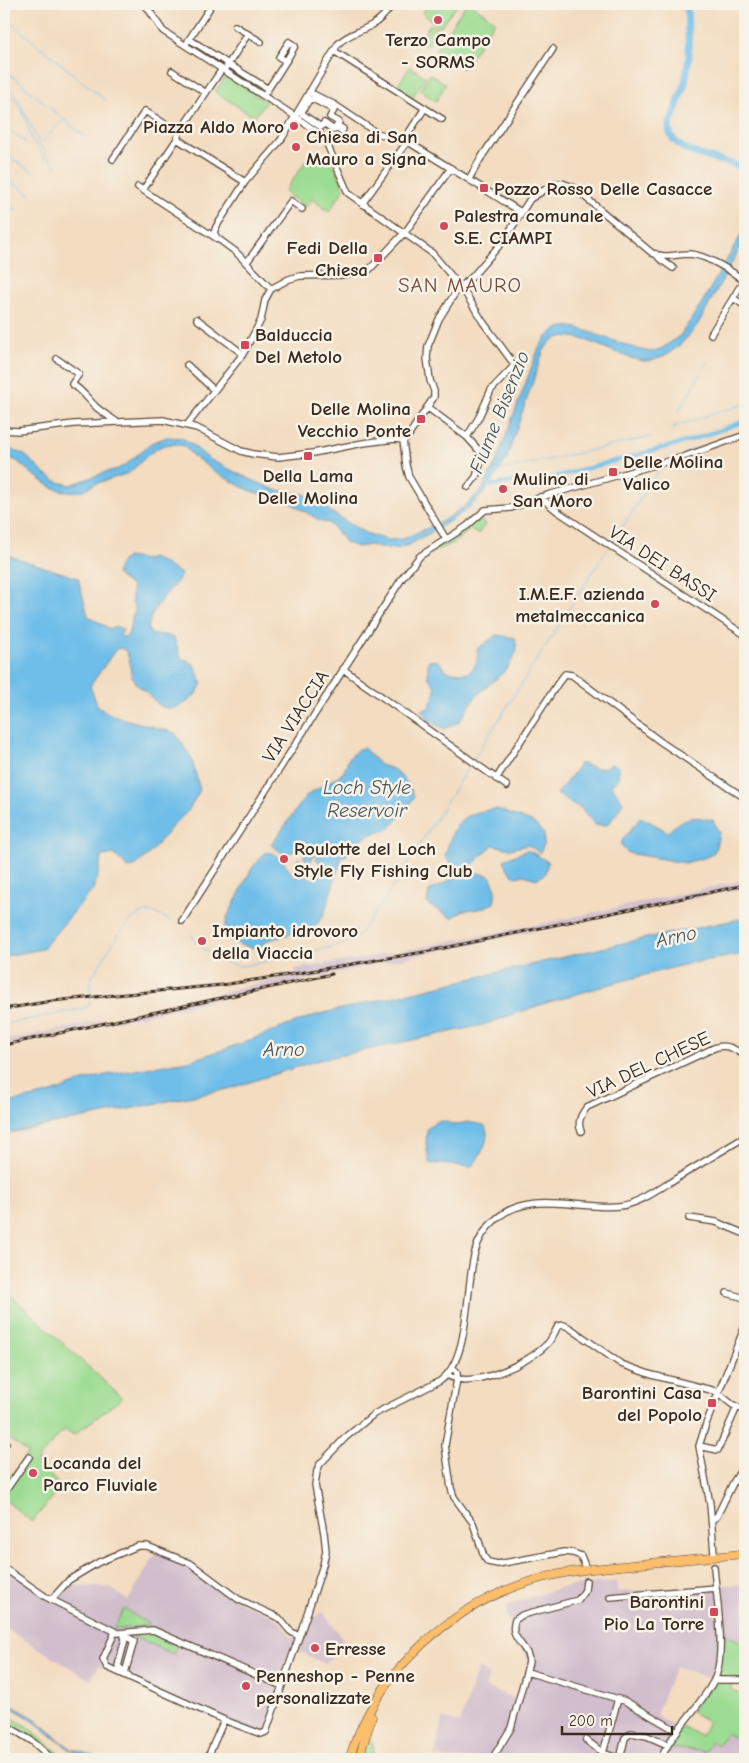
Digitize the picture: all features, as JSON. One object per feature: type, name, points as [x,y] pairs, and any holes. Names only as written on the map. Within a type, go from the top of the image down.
[{"type":"highway","points":[[354,1759],[371,1714],[384,1688],[404,1663],[433,1634],[467,1610],[505,1591],[563,1573],[745,1554]]},
{"type":"highway","points":[[350,1759],[359,1733],[371,1714],[396,1680],[421,1652],[454,1624],[500,1598],[529,1587],[564,1578],[745,1559]]},
{"type":"highway","points":[[343,1759],[365,1716],[371,1714]]},
{"type":"highway","points":[[361,1759],[371,1714]]},
{"type":"street","points":[[145,4],[163,31],[264,96],[326,139],[347,191],[362,204],[428,250],[472,303],[482,322],[514,364],[491,390],[478,420],[467,437]]},
{"type":"street","points":[[217,238],[214,231],[218,223],[244,182],[281,140],[334,51],[344,38],[378,21],[393,4]]},
{"type":"street","points":[[185,45],[209,9]]},
{"type":"street","points":[[235,26],[261,42]]},
{"type":"street","points":[[248,34],[229,64],[206,93],[140,189],[236,252],[271,289]]},
{"type":"street","points":[[189,39],[268,89]]},
{"type":"street","points":[[469,179],[553,49]]},
{"type":"street","points":[[334,51],[442,119]]},
{"type":"street","points":[[264,96],[286,61]]},
{"type":"street","points":[[172,71],[206,93]]},
{"type":"street","points":[[309,92],[335,105],[377,133],[405,141],[521,212]]},
{"type":"street","points":[[313,99],[334,110],[330,117],[339,122],[337,125],[343,129],[342,131],[336,127],[334,130],[324,123],[321,127],[304,116],[301,113],[309,100],[313,99]]},
{"type":"street","points":[[362,204],[425,108]]},
{"type":"street","points":[[113,159],[145,111],[244,182]]},
{"type":"street","points":[[187,425],[243,354],[261,320],[265,300],[271,289],[285,280],[297,276],[339,275],[367,270],[404,233],[451,168]]},
{"type":"street","points":[[445,538],[409,477],[404,440],[434,397],[427,358],[428,346],[439,319],[460,287],[472,277],[504,240],[530,198],[549,185],[566,184],[612,218],[639,243],[673,268]]},
{"type":"street","points":[[246,262],[291,201],[302,210]]},
{"type":"street","points":[[656,254],[664,256],[697,255],[736,275],[745,282]]},
{"type":"street","points":[[711,334],[738,288]]},
{"type":"street","points":[[733,298],[745,306]]},
{"type":"street","points":[[197,319],[243,354]]},
{"type":"street","points":[[57,359],[79,374],[72,384],[80,389],[97,408],[117,422]]},
{"type":"street","points":[[187,365],[214,390]]},
{"type":"street","points":[[427,407],[467,437],[482,455],[476,477],[468,487]]},
{"type":"street","points":[[4,430],[18,431],[74,424],[153,420],[187,425],[216,437],[241,451],[267,457],[285,457],[363,443],[395,439],[404,440]]},
{"type":"street","name":"VIA VIACCIA","points":[[182,921],[344,669],[404,577],[420,556],[445,538],[467,526],[485,510],[507,509],[683,457],[745,435]]},
{"type":"street","name":"VIA DEI BASSI","points":[[540,498],[745,635]]},
{"type":"street","points":[[344,669],[507,786]]},
{"type":"street","points":[[496,779],[565,674],[572,675],[661,742],[745,798]]},
{"type":"street","name":"VIA DEL CHESE","points":[[581,1131],[579,1126],[580,1117],[587,1107],[705,1052],[723,1045],[734,1048],[745,1056]]},
{"type":"street","points":[[474,1252],[484,1232],[510,1209],[534,1203],[611,1207],[627,1205],[641,1200],[745,1137]]},
{"type":"street","points":[[689,1218],[716,1222],[745,1234]]},
{"type":"street","points":[[475,1236],[457,1377],[445,1445],[451,1488],[454,1497],[473,1523],[486,1560],[493,1563],[504,1563],[569,1552],[581,1556],[585,1566]]},
{"type":"street","points":[[727,1293],[745,1298]]},
{"type":"street","points":[[447,1375],[473,1379],[516,1365],[541,1350],[558,1326],[564,1326],[570,1328],[628,1367],[712,1390],[737,1407],[745,1410]]},
{"type":"street","points":[[714,1553],[712,1520],[699,1446],[745,1326]]},
{"type":"street","points":[[115,1632],[103,1659],[107,1667],[224,1720],[261,1734],[266,1732],[323,1565],[326,1551],[316,1485],[317,1471],[320,1464],[345,1438],[374,1414],[426,1389],[447,1375],[460,1346]]},
{"type":"street","points":[[452,1367],[455,1369],[457,1377]]},
{"type":"street","points":[[699,1446],[718,1450],[737,1407]]},
{"type":"street","points":[[4,1493],[29,1457]]},
{"type":"street","points":[[712,1520],[717,1516],[733,1483],[745,1464]]},
{"type":"street","points":[[51,1600],[69,1580],[100,1562],[138,1546],[147,1546],[190,1563],[238,1599],[280,1618],[290,1631],[298,1636]]},
{"type":"street","points":[[661,1759],[677,1731],[714,1680],[719,1666],[720,1651],[714,1567]]},
{"type":"street","points":[[4,1568],[51,1600],[115,1632],[124,1634],[153,1630],[282,1686]]},
{"type":"street","points":[[492,1759],[511,1728],[526,1672],[528,1654],[519,1643],[514,1627],[515,1620],[522,1615],[578,1600],[585,1590],[586,1581]]},
{"type":"street","points":[[610,1597],[716,1588]]},
{"type":"street","points":[[124,1634],[134,1641],[128,1676]]},
{"type":"street","points":[[526,1672],[630,1703],[677,1731]]},
{"type":"street","points":[[714,1680],[745,1680]]},
{"type":"street","points":[[602,1753],[618,1699]]},
{"type":"street","points":[[209,1757],[224,1720]]},
{"type":"street","points":[[4,1724],[32,1741],[52,1759]]},
{"type":"street","points":[[586,1740],[602,1753],[620,1759],[625,1739],[631,1733],[647,1736],[668,1745]]},
{"type":"shaded area","points":[[745,880],[745,888],[423,954],[4,1046],[4,1041],[157,1009],[296,974],[295,969],[364,958],[555,921]]},
{"type":"shaded area","points":[[156,1552],[189,1565],[240,1602],[278,1619],[293,1639],[322,1611],[345,1642],[325,1664],[297,1650],[265,1736],[226,1724],[99,1666],[90,1680],[4,1627],[4,1565],[56,1598],[70,1585],[111,1588],[128,1601]]},
{"type":"shaded area","points":[[617,1581],[617,1592],[745,1584],[745,1643],[719,1633],[720,1648],[714,1680],[675,1666],[656,1715],[679,1728],[667,1748],[705,1751],[711,1741],[719,1745],[726,1733],[745,1743],[745,1759],[449,1759],[435,1756],[442,1718],[460,1723],[478,1668],[489,1674],[486,1687],[518,1701],[529,1662],[506,1615],[508,1605],[562,1587]]},
{"type":"green space","name":"Terzo Campo - SORMS","points":[[429,4],[458,4],[440,27],[422,13]]},
{"type":"green space","points":[[466,4],[471,4],[495,21],[463,69],[435,50]]},
{"type":"green space","points":[[430,24],[438,29],[427,46],[419,41]]},
{"type":"green space","points":[[410,67],[426,77],[412,98],[397,86]]},
{"type":"green space","points":[[430,74],[446,84],[436,101],[420,91]]},
{"type":"green space","points":[[227,75],[266,102],[254,117],[215,92]]},
{"type":"green space","points":[[313,151],[335,166],[344,189],[329,212],[312,199],[306,207],[284,192]]},
{"type":"green space","points":[[479,519],[485,525],[478,534],[470,530],[452,544],[427,554],[414,568],[422,556]]},
{"type":"green space","points":[[4,1289],[122,1398],[74,1435],[66,1430],[62,1432],[39,1458],[38,1463],[61,1487],[32,1522],[4,1499],[4,1486],[28,1453],[9,1439],[4,1442]]},
{"type":"green space","points":[[124,1609],[150,1625],[114,1628]]},
{"type":"green space","points":[[148,1631],[177,1645],[173,1654],[125,1633]]},
{"type":"green space","points":[[719,1633],[745,1643],[745,1680],[731,1680],[731,1688],[736,1693],[745,1694],[745,1743],[726,1733],[718,1745],[711,1741],[705,1751],[667,1748],[681,1726],[701,1736],[708,1721],[691,1712],[717,1672]]},
{"type":"green space","points":[[4,1714],[25,1725],[66,1759],[58,1759],[22,1731],[4,1722]]},
{"type":"green space","points":[[365,1738],[373,1743],[373,1756],[382,1759],[356,1759]]},
{"type":"water","points":[[745,228],[745,239],[701,318],[684,341],[667,354],[648,361],[637,360],[574,337],[563,337],[553,340],[543,352],[506,460],[485,492],[468,509],[407,546],[395,549],[369,545],[358,547],[346,543],[329,523],[322,522],[289,502],[272,499],[242,487],[215,472],[192,455],[184,446],[174,444],[163,445],[150,453],[129,473],[95,484],[82,491],[68,492],[53,488],[17,461],[4,455],[4,447],[24,454],[45,474],[58,482],[71,485],[118,469],[151,443],[167,437],[182,438],[209,459],[241,475],[275,490],[304,494],[318,500],[331,512],[365,533],[388,540],[403,539],[441,522],[465,506],[483,488],[497,460],[538,350],[551,333],[565,327],[573,327],[641,350],[651,352],[661,349],[680,336],[703,301]]},
{"type":"water","points":[[4,554],[78,578],[88,616],[110,629],[116,627],[123,630],[120,636],[126,638],[132,616],[136,610],[132,603],[132,587],[116,574],[120,564],[126,557],[147,560],[151,558],[181,574],[155,608],[148,629],[152,635],[165,635],[174,638],[181,658],[193,663],[202,683],[199,690],[186,703],[166,708],[154,701],[137,685],[131,673],[128,655],[122,649],[116,649],[90,686],[98,707],[114,716],[175,733],[191,757],[200,790],[188,811],[150,853],[134,867],[128,868],[114,854],[102,856],[97,879],[92,891],[42,949],[5,956],[4,956]]},
{"type":"water","points":[[497,635],[515,638],[517,651],[506,670],[476,696],[459,722],[444,729],[429,720],[421,710],[429,708],[435,694],[435,686],[428,677],[428,661],[438,661],[448,672],[467,673],[476,663],[478,657],[477,649]]},
{"type":"water","name":"Loch Style Reservoir","points":[[364,748],[380,765],[393,769],[408,783],[414,796],[410,804],[388,829],[369,835],[342,857],[323,917],[313,928],[268,940],[260,947],[255,948],[230,940],[226,934],[225,927],[227,918],[252,868],[265,853],[274,854],[279,857],[295,877],[299,874],[295,862],[300,858],[300,864],[303,866],[306,863],[308,866],[304,870],[312,880],[316,878],[313,873],[314,871],[317,870],[321,873],[321,864],[316,859],[318,856],[316,854],[309,865],[303,856],[308,852],[306,848],[284,854],[271,845],[306,796],[343,773],[349,758],[358,749]]},
{"type":"water","points":[[581,763],[596,768],[604,768],[612,764],[619,767],[618,780],[611,785],[623,802],[607,825],[595,825],[581,808],[557,794]]},
{"type":"water","points":[[497,809],[534,823],[544,834],[544,844],[540,853],[528,845],[510,849],[493,845],[472,865],[456,869],[445,857],[452,835],[460,821],[475,813]]},
{"type":"water","points":[[641,817],[668,832],[679,822],[689,818],[713,820],[719,833],[715,851],[707,857],[685,863],[628,853],[621,846],[623,839]]},
{"type":"water","points":[[527,850],[548,862],[545,874],[536,879],[524,875],[516,877],[508,870],[504,860]]},
{"type":"water","points":[[475,872],[490,876],[496,889],[494,903],[480,909],[464,910],[452,918],[427,904],[429,891],[456,877]]},
{"type":"water","name":"Arno","points":[[745,918],[745,954],[691,963],[618,982],[546,1003],[483,1025],[319,1060],[228,1089],[4,1134],[4,1104],[52,1093],[80,1082],[106,1075],[188,1061],[316,1015],[632,941]]},
{"type":"water","points":[[443,1121],[455,1125],[467,1122],[484,1125],[487,1136],[486,1141],[472,1167],[429,1163],[426,1143],[427,1129],[436,1122]]},
{"type":"water","points":[[4,1701],[36,1719],[72,1749],[104,1759],[77,1753],[32,1720],[4,1704]]},
{"type":"waterway","name":"Fiume Bisenzio","points":[[687,4],[689,56],[685,83],[669,127],[671,136],[678,144],[699,155],[745,168]]},
{"type":"waterway","points":[[4,17],[105,100]]},
{"type":"waterway","points":[[4,69],[84,136]]},
{"type":"waterway","points":[[4,84],[19,102],[40,144],[56,166]]},
{"type":"waterway","points":[[4,91],[16,102],[24,115],[32,140],[46,160]]},
{"type":"waterway","points":[[41,143],[64,120]]},
{"type":"waterway","points":[[4,127],[26,142]]},
{"type":"waterway","points":[[4,153],[33,172]]},
{"type":"waterway","points":[[4,177],[32,195]]},
{"type":"waterway","points":[[4,202],[19,212]]},
{"type":"waterway","points":[[4,221],[8,224]]},
{"type":"waterway","points":[[679,411],[707,362]]},
{"type":"waterway","points":[[672,427],[745,404]]},
{"type":"waterway","points":[[487,486],[511,482],[521,486],[689,441],[745,421]]},
{"type":"waterway","points":[[674,430],[676,423]]},
{"type":"waterway","points":[[686,452],[745,432]]},
{"type":"waterway","points":[[498,471],[651,437]]},
{"type":"waterway","points":[[612,543],[658,472]]},
{"type":"waterway","points":[[473,760],[608,548]]},
{"type":"waterway","points":[[202,948],[226,962],[243,966],[332,947],[350,941],[360,934],[393,887],[471,763]]},
{"type":"waterway","points":[[4,1024],[89,1006],[92,978],[124,928],[140,914],[148,912],[157,914],[170,921]]},
{"type":"waterway","points":[[192,935],[196,943]]},
{"type":"railway","points":[[4,1009],[52,1001],[222,985],[287,975],[430,951],[745,885]]},
{"type":"railway","points":[[4,1045],[332,974]]},
{"type":"place","name":"Terzo Campo - SORMS","points":[[438,20]]},
{"type":"place","name":"Piazza Aldo Moro","points":[[294,126]]},
{"type":"place","name":"Chiesa di San Mauro a Signa","points":[[296,147]]},
{"type":"place","name":"Pozzo Rosso Delle Casacce","points":[[484,188]]},
{"type":"place","name":"Palestra comunale S.E. CIAMPI","points":[[444,226]]},
{"type":"place","name":"Fedi Della Chiesa","points":[[378,258]]},
{"type":"place","name":"Balduccia Del Metolo","points":[[245,345]]},
{"type":"place","name":"Delle Molina Vecchio Ponte","points":[[421,419]]},
{"type":"place","name":"Della Lama Delle Molina","points":[[308,456]]},
{"type":"place","name":"Delle Molina Valico","points":[[613,472]]},
{"type":"place","name":"Mulino di San Moro","points":[[503,489]]},
{"type":"place","name":"I.M.E.F. azienda metalmeccanica","points":[[655,604]]},
{"type":"place","name":"Roulotte del Loch Style Fly Fishing Club","points":[[284,859]]},
{"type":"place","name":"Impianto idrovoro della Viaccia","points":[[202,941]]},
{"type":"place","name":"Barontini Casa del Popolo","points":[[712,1403]]},
{"type":"place","name":"Locanda del Parco Fluviale","points":[[33,1473]]},
{"type":"place","name":"Barontini Pio La Torre","points":[[714,1612]]},
{"type":"place","name":"Erresse","points":[[315,1648]]},
{"type":"place","name":"Penneshop - Penne personalizzate","points":[[246,1686]]},
{"type":"district","name":"SAN MAURO","points":[[460,285]]}]
